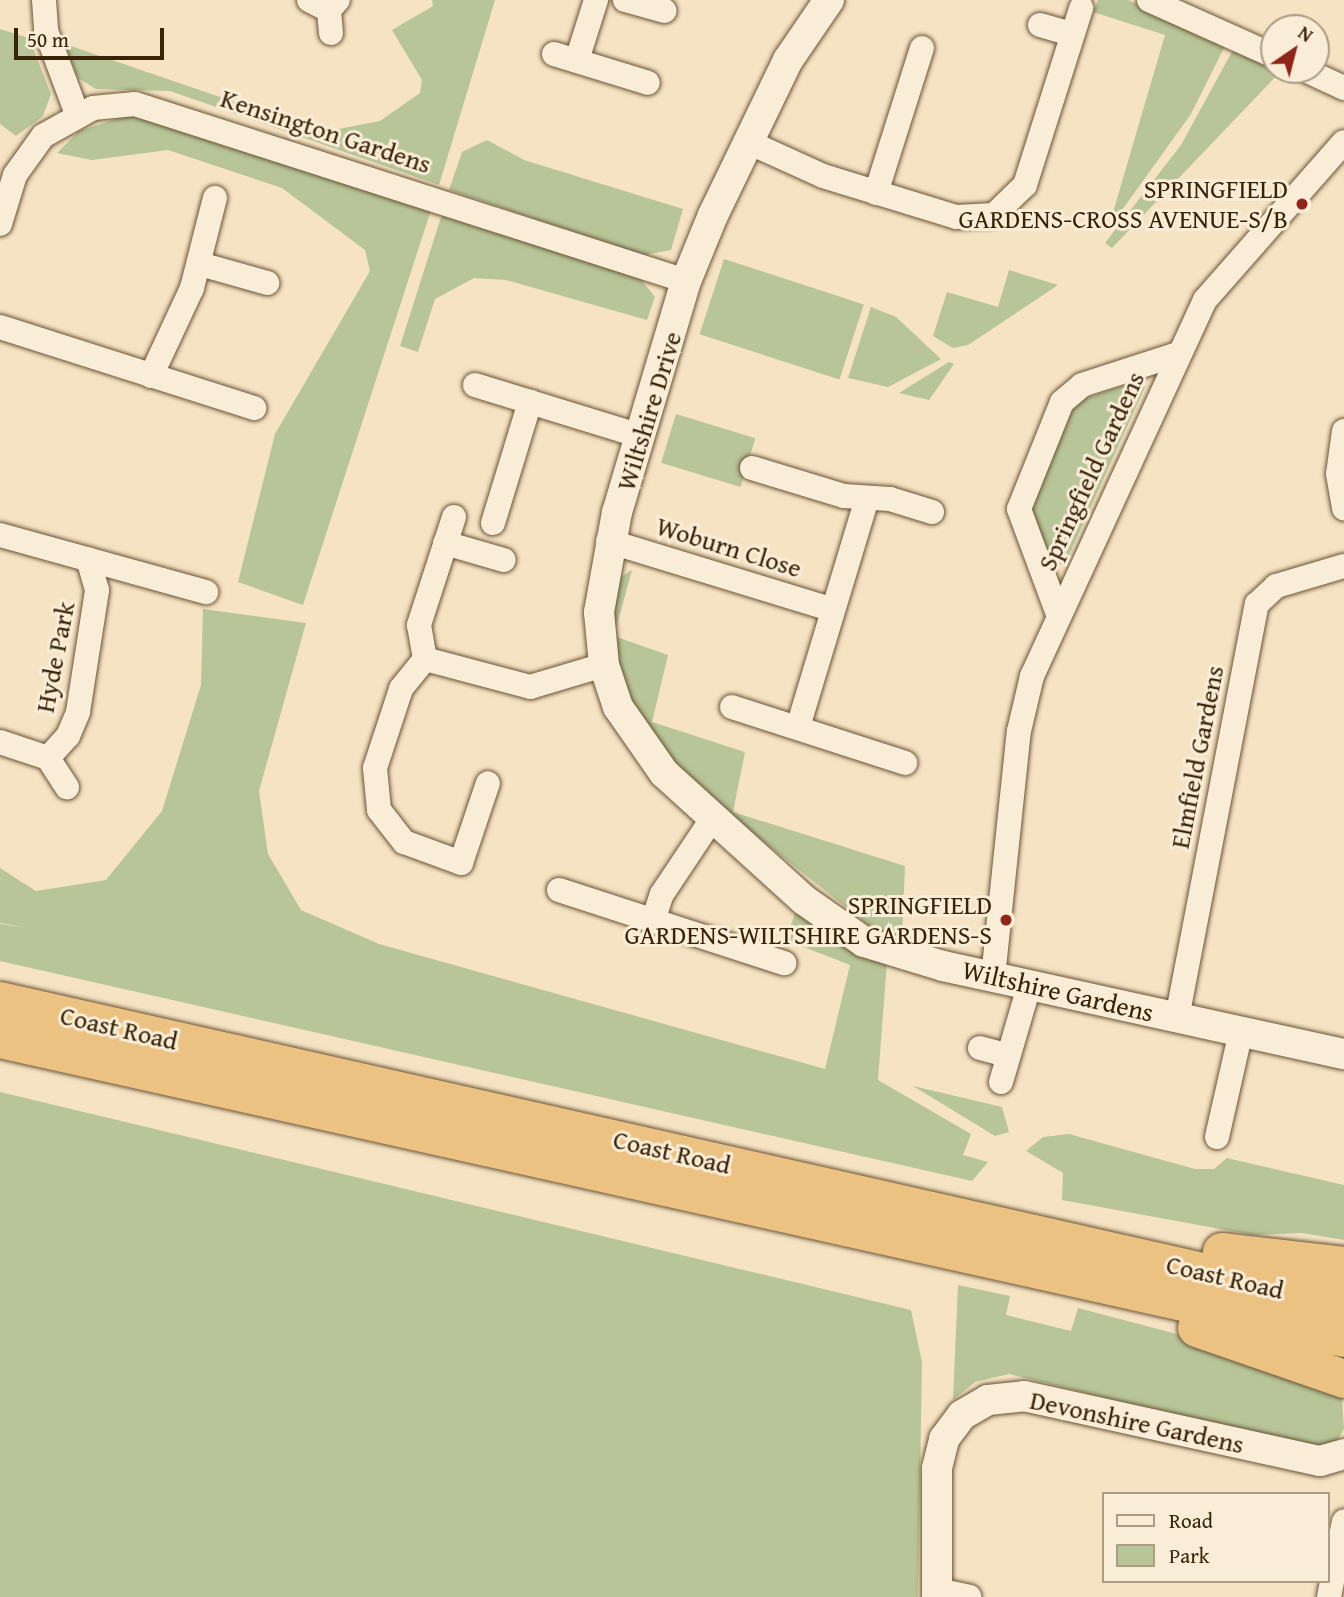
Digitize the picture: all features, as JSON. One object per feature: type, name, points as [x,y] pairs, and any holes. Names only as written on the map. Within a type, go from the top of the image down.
[{"type":"highway","name":"Coast Road","points":[[0,1001],[1344,1304]]},
{"type":"highway","name":"Coast Road","points":[[0,1039],[1344,1338]]},
{"type":"highway","points":[[813,1183],[1268,1260],[1344,1266]]},
{"type":"highway","points":[[982,1259],[1339,1380]]},
{"type":"street","points":[[44,0],[46,31],[77,114]]},
{"type":"street","points":[[596,0],[566,57],[648,83]]},
{"type":"street","points":[[625,0],[665,11]]},
{"type":"street","name":"Wiltshire Drive","points":[[712,819],[638,742],[604,665],[599,612],[608,541],[686,281],[746,141],[830,0]]},
{"type":"street","points":[[1149,0],[1260,50]]},
{"type":"street","points":[[746,141],[876,193],[967,219],[1009,204],[1031,170],[1082,8]]},
{"type":"street","points":[[1040,25],[1072,34]]},
{"type":"street","points":[[876,193],[922,48]]},
{"type":"street","name":"Kensington Gardens","points":[[0,224],[31,149],[77,114],[123,103],[167,109],[686,281]]},
{"type":"street","name":"Springfield Gardens","points":[[993,977],[1022,709],[1058,614],[1178,354],[1223,273],[1344,142]]},
{"type":"street","points":[[150,376],[200,264],[215,198]]},
{"type":"street","points":[[200,264],[267,283]]},
{"type":"street","points":[[0,327],[254,408]]},
{"type":"street","name":"Springfield Gardens","points":[[1058,614],[1019,509],[1062,402],[1082,385],[1178,354]]},
{"type":"street","points":[[475,385],[641,436]]},
{"type":"street","points":[[493,523],[530,402]]},
{"type":"street","points":[[1344,431],[1338,474],[1344,508]]},
{"type":"street","points":[[752,468],[867,499],[932,512]]},
{"type":"street","points":[[798,727],[867,499]]},
{"type":"street","points":[[425,659],[418,632],[454,517]]},
{"type":"street","points":[[0,535],[206,592]]},
{"type":"street","name":"Woburn Close","points":[[608,541],[833,610]]},
{"type":"street","points":[[445,543],[504,560]]},
{"type":"street","name":"Hyde Park","points":[[48,758],[68,736],[78,712],[97,590],[88,559]]},
{"type":"street","name":"Elmfield Gardens","points":[[1177,1018],[1257,604],[1276,586],[1344,566]]},
{"type":"street","points":[[425,659],[530,688],[604,665]]},
{"type":"street","points":[[425,659],[401,689],[375,768],[379,810],[404,842],[461,863],[488,783]]},
{"type":"street","points":[[732,707],[905,763]]},
{"type":"street","points":[[0,742],[48,758],[67,788]]},
{"type":"street","points":[[653,921],[662,894],[712,819]]},
{"type":"street","name":"Wiltshire Gardens","points":[[712,819],[852,936],[893,954],[1344,1054]]},
{"type":"street","points":[[559,890],[784,963]]},
{"type":"street","points":[[1000,1082],[1029,986]]},
{"type":"street","points":[[1217,1137],[1241,1031]]},
{"type":"street","points":[[980,1048],[1006,1055]]},
{"type":"street","name":"Devonshire Gardens","points":[[937,1594],[937,1468],[944,1439],[962,1415],[988,1400],[1024,1396],[1320,1461],[1344,1454]]},
{"type":"street","points":[[1329,1597],[1344,1521]]},
{"type":"street","points":[[937,1594],[969,1597]]},
{"type":"green space","points":[[432,0],[495,0],[439,185],[170,91],[96,89],[78,78],[65,44],[323,132],[380,121],[420,93],[422,80],[392,30],[433,6]]},
{"type":"green space","points":[[1098,0],[1128,0],[1226,44],[1191,114],[1117,217],[1112,216],[1165,35],[1093,12]]},
{"type":"green space","points":[[0,29],[29,38],[51,94],[43,116],[16,136],[0,124]]},
{"type":"green space","points":[[1234,48],[1260,60],[1260,84],[1269,84],[1112,248],[1105,243],[1181,145]]},
{"type":"green space","points":[[132,114],[431,210],[303,605],[238,582],[275,434],[370,271],[365,250],[282,188],[168,150],[92,160],[57,153],[79,131]]},
{"type":"green space","points":[[487,140],[524,160],[683,209],[671,250],[644,255],[449,190],[462,152]]},
{"type":"green space","points":[[442,214],[638,276],[655,297],[647,320],[506,280],[474,278],[435,299],[418,352],[400,346]]},
{"type":"green space","points":[[724,259],[864,304],[839,380],[700,334]]},
{"type":"green space","points":[[1009,270],[1058,285],[968,345],[953,348],[933,336],[947,292],[998,307]]},
{"type":"green space","points":[[871,307],[896,317],[941,359],[888,387],[848,378]]},
{"type":"green space","points":[[949,362],[954,364],[929,400],[899,393]]},
{"type":"green space","points":[[1140,380],[1145,387],[1064,566],[1050,562],[1031,515],[1033,490],[1064,421],[1081,400]]},
{"type":"green space","points":[[676,414],[755,438],[740,487],[661,463]]},
{"type":"green space","points":[[632,570],[614,636],[668,655],[652,722],[745,752],[733,812],[905,866],[902,940],[872,928],[748,829],[671,762],[635,716],[616,669],[610,609],[616,580]]},
{"type":"green space","points":[[203,609],[306,623],[259,791],[268,854],[301,910],[379,944],[825,1069],[850,965],[786,940],[797,907],[887,962],[878,1080],[971,1134],[963,1155],[988,1162],[972,1181],[0,961],[0,924],[27,928],[0,923],[0,868],[36,891],[106,880],[162,811],[201,685]]},
{"type":"green space","points":[[913,1086],[1002,1107],[1009,1132],[995,1136]]},
{"type":"green space","points":[[0,1092],[911,1310],[922,1362],[918,1597],[0,1597]]},
{"type":"green space","points":[[1069,1134],[1195,1169],[1214,1169],[1227,1158],[1344,1185],[1344,1240],[1302,1233],[1253,1235],[1062,1200],[1063,1173],[1026,1151],[1043,1137]]},
{"type":"green space","points":[[958,1285],[1010,1296],[1006,1315],[1071,1331],[1078,1308],[1230,1348],[1342,1397],[1344,1429],[1335,1444],[1315,1449],[1009,1374],[975,1382],[953,1400]]},
{"type":"place","name":"SPRINGFIELD GARDENS-CROSS AVENUE-S/B","points":[[1302,204]]},
{"type":"place","name":"SPRINGFIELD GARDENS-WILTSHIRE GARDENS-S","points":[[1006,920]]}]
